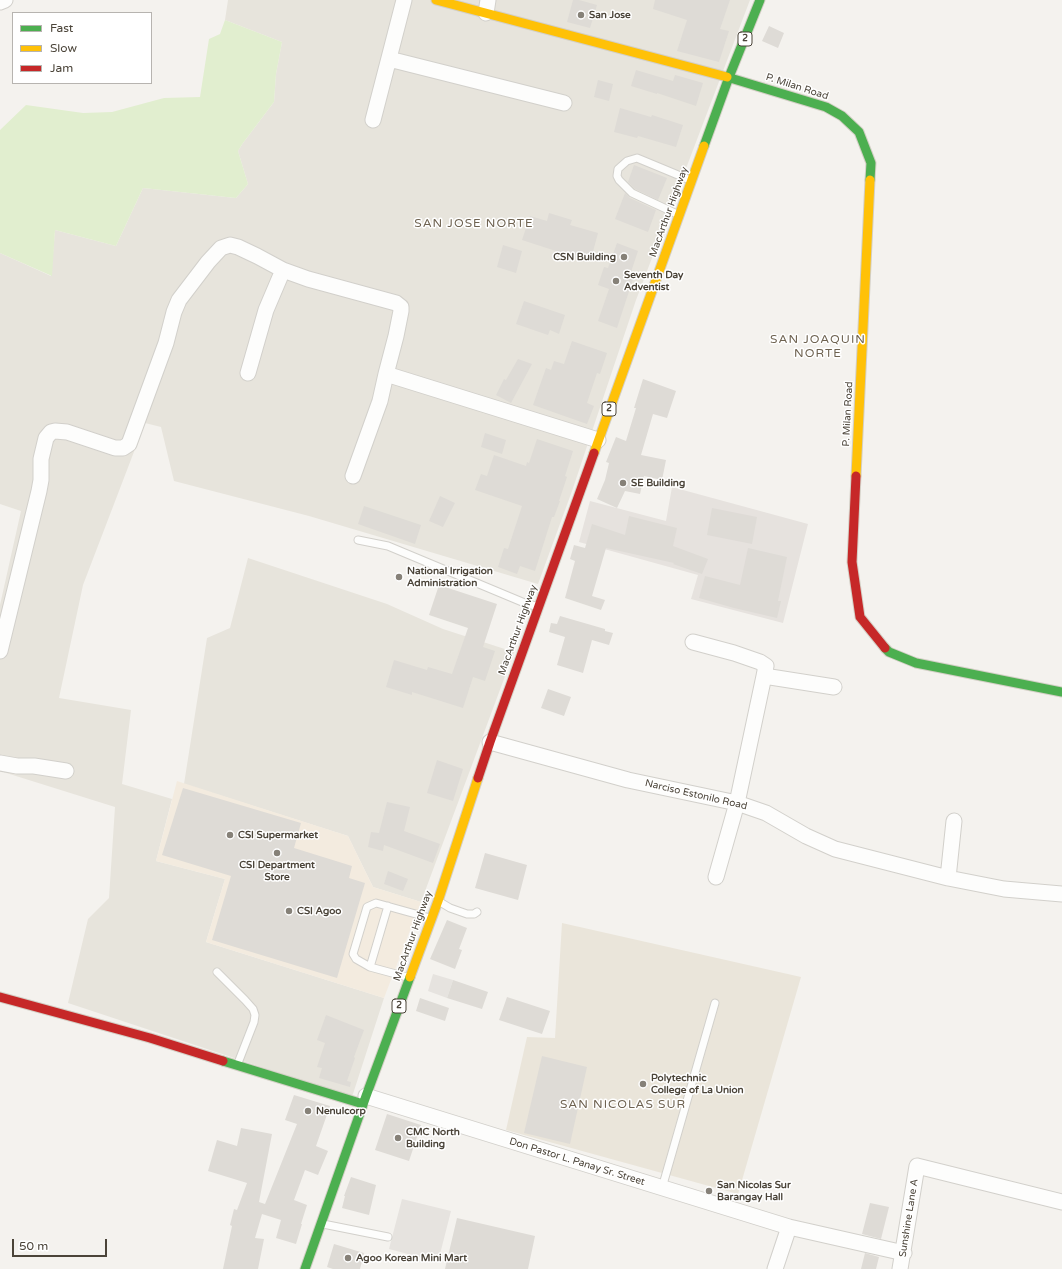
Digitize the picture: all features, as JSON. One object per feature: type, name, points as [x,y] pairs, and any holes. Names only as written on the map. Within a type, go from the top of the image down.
[{"type":"main road","name":"P. Milan Road","points":[[436,0],[487,6],[730,77],[826,108],[842,116],[859,132],[871,163],[852,562],[860,618],[889,652],[916,663],[1062,692]]},
{"type":"main road","name":"MacArthur Highway","points":[[305,1269],[364,1100],[432,919],[490,742],[538,606],[679,215],[760,0]]},
{"type":"main road","points":[[0,997],[150,1038],[238,1065],[364,1100]]},
{"type":"street","points":[[0,2],[5,0]]},
{"type":"street","points":[[373,120],[404,0]]},
{"type":"street","points":[[389,58],[564,103]]},
{"type":"street","points":[[0,651],[39,491],[41,480],[41,459],[46,438],[51,432],[55,431],[66,432],[115,448],[123,448],[129,444],[166,343],[176,306],[208,262],[221,248],[230,245],[257,256],[282,270],[399,305],[401,311],[380,401],[353,476]]},
{"type":"street","points":[[248,372],[266,310],[282,270]]},
{"type":"street","points":[[386,374],[598,440]]},
{"type":"street","points":[[693,642],[734,653],[760,662],[766,666],[737,803],[716,877]]},
{"type":"street","points":[[764,676],[834,687]]},
{"type":"street","name":"Narciso Estonilo Road","points":[[490,742],[628,780],[737,803],[766,813],[806,836],[835,849],[948,878],[1004,889],[1062,894]]},
{"type":"street","points":[[0,763],[66,771]]},
{"type":"street","points":[[948,878],[954,821]]},
{"type":"street","name":"Don Pastor L. Panay Sr. Street","points":[[364,1100],[789,1227],[904,1253]]},
{"type":"street","name":"Sunshine Lane A","points":[[900,1269],[918,1166],[1062,1202]]},
{"type":"street","points":[[774,1269],[789,1227]]},
{"type":"lane","points":[[679,215],[632,193],[617,176],[618,169],[627,161],[637,158],[692,181]]},
{"type":"lane","points":[[358,540],[388,546],[527,604],[538,606]]},
{"type":"lane","points":[[438,901],[466,914],[474,914],[477,912]]},
{"type":"lane","points":[[410,978],[370,967],[356,959],[353,954],[367,907],[376,903],[432,919]]},
{"type":"lane","points":[[370,967],[388,906]]},
{"type":"lane","points":[[216,972],[245,1000],[253,1009],[255,1015],[254,1022],[238,1065]]},
{"type":"lane","points":[[662,1188],[715,1003]]},
{"type":"lane","points":[[321,1224],[388,1237]]},
{"type":"shaded area","points":[[228,0],[750,0],[636,300],[572,491],[538,584],[309,516],[174,481],[161,427],[145,423],[83,585],[59,698],[131,710],[122,784],[172,799],[156,861],[225,879],[206,942],[384,998],[352,1097],[68,1003],[88,919],[109,898],[115,807],[0,771],[0,605],[21,511],[0,504],[0,253],[51,276],[55,230],[116,246],[143,188],[236,198],[248,184],[238,151],[274,102],[276,74],[282,42],[225,20]]},
{"type":"shaded area","points":[[672,487],[808,524],[783,623],[691,599],[698,575],[579,542],[590,501],[666,521]]},
{"type":"shaded area","points":[[248,558],[387,604],[443,629],[514,652],[421,902],[373,887],[348,836],[184,784],[207,638],[230,628]]},
{"type":"shaded area","name":"CSI Agoo","points":[[177,781],[348,836],[373,887],[421,902],[384,998],[206,942],[225,879],[156,861]]},
{"type":"shaded area","name":"Polytechnic College of La Union","points":[[562,923],[801,977],[738,1194],[506,1130],[527,1037],[555,1038]]},
{"type":"shaded area","points":[[433,974],[453,980],[447,998],[428,991]]},
{"type":"shaded area","points":[[402,1199],[451,1211],[438,1262],[389,1249]]},
{"type":"green space","points":[[225,20],[282,42],[276,74],[274,102],[238,151],[248,184],[236,198],[143,188],[116,246],[55,230],[52,276],[0,253],[0,130],[26,105],[83,113],[112,112],[164,98],[200,97],[209,39],[220,34]]},
{"type":"building","name":"San Jose","points":[[573,0],[579,0],[597,5],[590,28],[567,22]]},
{"type":"building","points":[[655,0],[730,0],[720,29],[729,31],[719,62],[677,51],[687,20],[653,9]]},
{"type":"building","points":[[769,26],[784,33],[778,48],[762,41]]},
{"type":"building","points":[[636,70],[673,81],[675,75],[703,83],[696,106],[631,86]]},
{"type":"building","points":[[598,80],[613,84],[609,101],[594,97]]},
{"type":"building","points":[[620,108],[651,117],[652,115],[683,125],[676,147],[638,136],[637,138],[614,132]]},
{"type":"building","points":[[634,165],[667,178],[658,200],[635,189],[628,182]]},
{"type":"building","points":[[625,193],[630,198],[656,210],[648,232],[615,219]]},
{"type":"building","points":[[549,213],[572,220],[570,225],[598,233],[591,259],[562,251],[562,253],[522,240],[530,216],[547,221]]},
{"type":"building","points":[[617,243],[638,251],[630,275],[634,276],[617,328],[598,321],[609,289],[598,285],[604,267],[608,268]]},
{"type":"building","points":[[503,245],[522,251],[516,273],[497,267]]},
{"type":"building","points":[[524,301],[565,315],[559,334],[550,330],[548,335],[516,324]]},
{"type":"building","points":[[572,341],[607,353],[600,374],[597,373],[587,403],[594,406],[587,424],[533,405],[546,368],[551,370],[554,361],[564,364]]},
{"type":"building","points":[[518,359],[532,364],[511,403],[496,395],[504,379],[506,380]]},
{"type":"building","points":[[643,379],[676,391],[667,418],[653,414],[641,455],[666,460],[662,480],[644,476],[640,494],[625,491],[617,508],[597,499],[605,480],[609,463],[606,462],[616,437],[626,441]]},
{"type":"building","points":[[485,433],[506,440],[502,454],[481,447]]},
{"type":"building","points":[[537,439],[573,451],[565,476],[567,477],[560,501],[554,517],[552,517],[535,571],[520,566],[517,574],[498,567],[504,548],[508,549],[522,506],[475,490],[481,474],[487,476],[494,455],[526,466],[527,462],[529,463]]},
{"type":"building","points":[[440,496],[455,503],[443,527],[429,521]]},
{"type":"building","points":[[364,506],[421,525],[415,544],[358,524]]},
{"type":"building","points":[[712,508],[757,517],[752,544],[707,535]]},
{"type":"building","points":[[629,516],[677,528],[673,546],[708,559],[702,574],[673,564],[674,563],[606,548],[592,596],[605,600],[601,610],[565,598],[575,561],[570,559],[574,545],[585,548],[592,524],[625,535]]},
{"type":"building","points":[[748,548],[787,557],[778,601],[781,601],[777,618],[699,598],[705,576],[740,585]]},
{"type":"building","points":[[439,585],[497,604],[483,647],[495,651],[485,681],[473,677],[463,708],[412,692],[412,695],[386,687],[394,660],[427,670],[428,667],[452,674],[468,628],[429,615]]},
{"type":"building","points":[[560,616],[605,629],[605,631],[613,633],[609,645],[592,640],[583,673],[557,665],[565,637],[549,632],[551,623],[557,624]]},
{"type":"building","points":[[548,689],[571,697],[564,716],[541,708]]},
{"type":"building","points":[[437,760],[463,769],[453,801],[427,793]]},
{"type":"building","name":"CSI Agoo","points":[[183,788],[301,823],[294,848],[352,866],[349,878],[365,883],[337,978],[212,940],[231,876],[162,855]]},
{"type":"building","points":[[387,802],[410,807],[404,831],[440,844],[433,863],[384,845],[383,851],[368,847],[371,832],[379,833]]},
{"type":"building","points":[[485,853],[527,865],[518,900],[475,888]]},
{"type":"building","points":[[388,871],[408,879],[403,891],[384,884]]},
{"type":"building","points":[[447,920],[467,928],[459,949],[462,950],[455,969],[430,959]]},
{"type":"building","points":[[453,980],[488,992],[482,1009],[447,998]]},
{"type":"building","points":[[507,997],[550,1011],[542,1034],[499,1020]]},
{"type":"building","points":[[420,998],[449,1008],[445,1021],[416,1011]]},
{"type":"building","points":[[326,1015],[364,1030],[347,1081],[351,1082],[350,1087],[319,1078],[322,1068],[317,1067],[325,1043],[317,1040]]},
{"type":"building","points":[[542,1056],[587,1067],[570,1144],[524,1133]]},
{"type":"building","points":[[294,1095],[330,1106],[316,1146],[328,1151],[318,1175],[305,1170],[294,1200],[307,1205],[296,1244],[276,1238],[281,1220],[262,1214],[255,1238],[264,1239],[258,1269],[223,1269],[234,1209],[237,1210],[247,1183],[208,1171],[217,1140],[237,1146],[241,1128],[272,1134],[259,1202],[265,1204],[297,1124],[285,1120]]},
{"type":"building","name":"CMC North Building","points":[[387,1114],[421,1125],[409,1161],[375,1150]]},
{"type":"building","points":[[351,1177],[376,1185],[369,1215],[342,1208],[344,1196]]},
{"type":"building","points":[[870,1203],[889,1207],[881,1239],[862,1234]]},
{"type":"building","points":[[457,1218],[535,1236],[528,1269],[445,1269]]},
{"type":"building","points":[[334,1244],[364,1253],[360,1269],[333,1269],[327,1267]]},
{"type":"building","points":[[865,1253],[879,1257],[876,1269],[861,1269]]},
{"type":"traffic: fast","points":[[704,146],[729,77],[760,0]]},
{"type":"traffic: fast","points":[[727,77],[826,107],[842,116],[859,132],[871,163],[870,180]]},
{"type":"traffic: fast","points":[[885,648],[889,652],[916,663],[1062,692]]},
{"type":"traffic: fast","points":[[305,1269],[410,977]]},
{"type":"traffic: fast","points":[[223,1061],[363,1104]]},
{"type":"traffic: slow","points":[[436,0],[727,77]]},
{"type":"traffic: slow","points":[[594,453],[704,146]]},
{"type":"traffic: slow","points":[[856,476],[870,180]]},
{"type":"traffic: slow","points":[[410,977],[438,901],[478,778]]},
{"type":"traffic: jam","points":[[478,778],[594,453]]},
{"type":"traffic: jam","points":[[856,476],[852,562],[860,617],[885,648]]},
{"type":"traffic: jam","points":[[0,997],[150,1038],[223,1061]]},
{"type":"place","name":"San Jose","points":[[581,15]]},
{"type":"place","name":"CSN Building","points":[[624,257]]},
{"type":"place","name":"Seventh Day Adventist","points":[[616,281]]},
{"type":"place","name":"SE Building","points":[[623,483]]},
{"type":"place","name":"National Irrigation Administration","points":[[399,577]]},
{"type":"place","name":"CSI Supermarket","points":[[230,835]]},
{"type":"place","name":"CSI Department Store","points":[[277,853]]},
{"type":"place","name":"CSI Agoo","points":[[289,911]]},
{"type":"place","name":"Polytechnic College of La Union","points":[[643,1084]]},
{"type":"place","name":"Nenulcorp","points":[[308,1111]]},
{"type":"place","name":"CMC North Building","points":[[398,1138]]},
{"type":"place","name":"San Nicolas Sur Barangay Hall","points":[[709,1191]]},
{"type":"place","name":"Agoo Korean Mini Mart","points":[[348,1258]]},
{"type":"district","name":"SAN JOSE NORTE","points":[[474,224]]},
{"type":"district","name":"SAN JOAQUIN NORTE","points":[[818,347]]},
{"type":"district","name":"SAN NICOLAS SUR","points":[[623,1105]]}]
